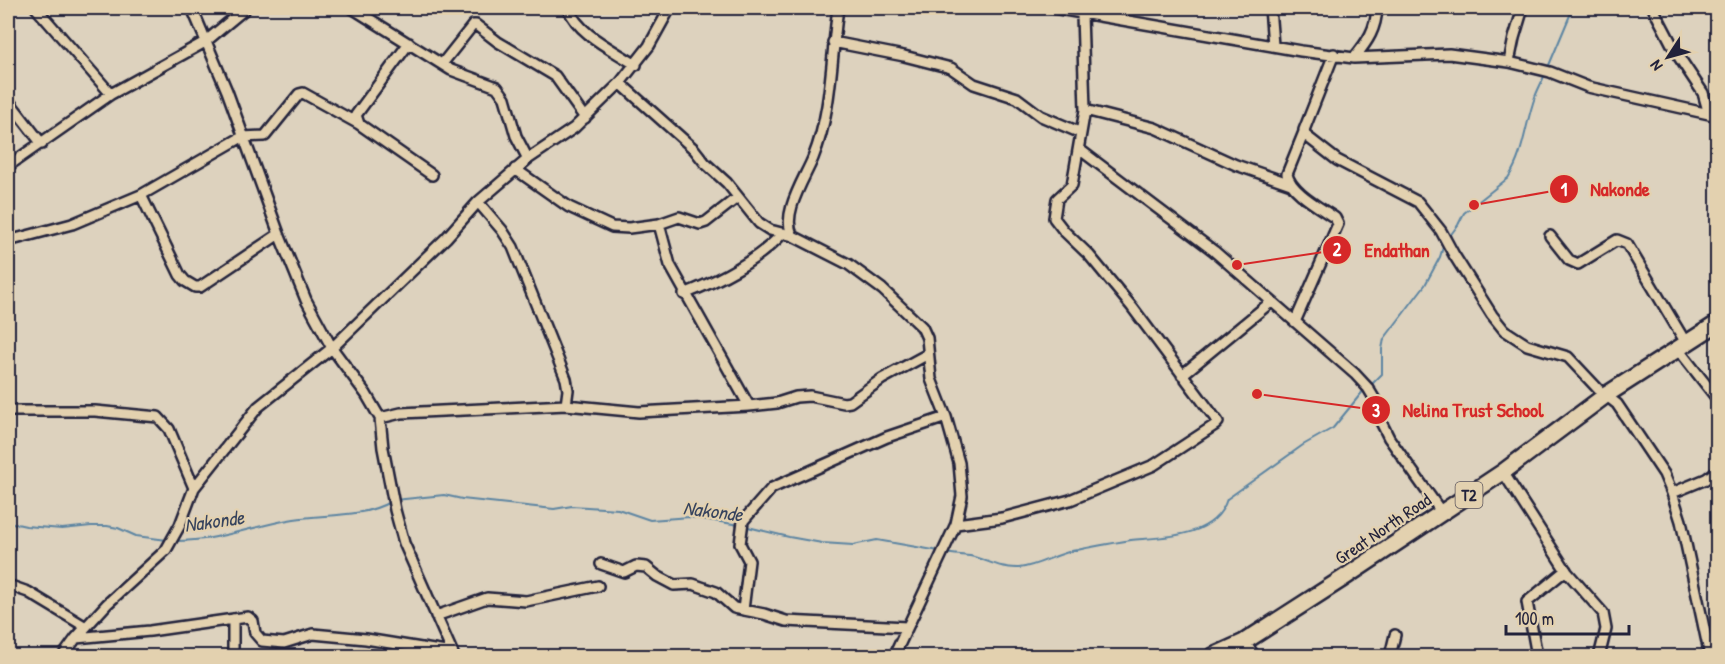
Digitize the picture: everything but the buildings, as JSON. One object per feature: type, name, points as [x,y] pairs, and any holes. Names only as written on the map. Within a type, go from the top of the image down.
[{"type":"highway","name":"Great North Road","points":[[1213,657],[1244,642],[1442,513],[1503,472],[1606,396],[1718,323]]},
{"type":"street","points":[[36,8],[111,94]]},
{"type":"street","points":[[192,8],[227,91],[242,137],[306,300],[332,348],[366,394],[380,418],[383,448],[404,543],[453,655]]},
{"type":"street","points":[[8,166],[111,94],[205,42],[246,8]]},
{"type":"street","points":[[352,8],[460,75],[494,85],[505,98],[518,142],[528,159]]},
{"type":"street","points":[[568,8],[575,20],[590,35],[636,65]]},
{"type":"street","points":[[63,657],[76,638],[107,604],[165,550],[180,525],[194,488],[258,407],[332,348],[446,237],[478,202],[528,159],[585,118],[636,65],[650,46],[670,8]]},
{"type":"street","points":[[788,234],[788,220],[792,206],[824,127],[838,8]]},
{"type":"street","points":[[1053,8],[1354,58],[1449,54],[1509,62],[1550,72],[1588,87],[1713,115]]},
{"type":"street","points":[[1270,8],[1273,45]]},
{"type":"street","points":[[1354,58],[1372,34],[1377,8]]},
{"type":"street","points":[[1509,62],[1523,8]]},
{"type":"street","points":[[1654,10],[1677,54],[1703,93],[1713,115]]},
{"type":"street","points":[[956,524],[1002,518],[1070,500],[1154,465],[1217,424],[1217,420],[1132,307],[1089,255],[1054,218],[1057,199],[1072,185],[1079,149],[1085,110],[1087,12]]},
{"type":"street","points":[[442,64],[475,25],[498,42],[555,76],[585,118]]},
{"type":"street","points":[[833,42],[951,68],[974,84],[1017,98],[1041,116],[1081,132]]},
{"type":"street","points":[[359,124],[356,115],[409,43]]},
{"type":"street","points":[[1291,184],[1287,174],[1334,54]]},
{"type":"street","points":[[620,83],[694,149],[706,164],[727,183],[759,223],[770,230],[788,234],[848,264],[882,289],[922,327],[927,338],[931,379],[946,417],[959,463],[962,496],[956,524],[894,657]]},
{"type":"street","points":[[8,241],[72,224],[141,195],[242,137],[265,136],[299,94],[303,93],[359,124],[432,175]]},
{"type":"street","points":[[8,100],[42,144]]},
{"type":"street","points":[[1085,110],[1155,128],[1244,168],[1291,184],[1335,218],[1338,224],[1294,322]]},
{"type":"street","points":[[1304,132],[1307,138],[1337,160],[1418,202],[1441,231],[1492,315],[1504,330],[1527,345],[1568,357],[1606,396],[1617,404],[1664,474],[1672,493],[1683,532],[1710,657]]},
{"type":"street","points":[[1079,149],[1214,251],[1355,374],[1374,398],[1383,428],[1442,513]]},
{"type":"street","points":[[516,169],[569,207],[612,227],[629,228],[659,224],[679,217],[700,224],[738,197]]},
{"type":"street","points":[[141,195],[180,275],[195,287],[200,287],[279,234]]},
{"type":"street","points":[[478,202],[513,247],[566,379],[567,405]]},
{"type":"street","points":[[659,224],[670,265],[684,294],[749,406]]},
{"type":"street","points":[[684,294],[717,280],[788,234]]},
{"type":"street","points":[[1550,236],[1574,264],[1581,263],[1617,240],[1627,243],[1682,346],[1718,400]]},
{"type":"street","points":[[1182,375],[1271,302]]},
{"type":"street","points":[[380,418],[401,413],[567,405],[639,412],[749,406],[810,396],[847,403],[882,379],[928,354]]},
{"type":"street","points":[[8,411],[95,411],[158,417],[169,429],[194,488]]},
{"type":"street","points":[[743,610],[749,561],[740,544],[743,521],[772,488],[887,437],[946,417]]},
{"type":"street","points":[[1672,493],[1718,470]]},
{"type":"street","points":[[1503,472],[1566,570],[1602,610],[1606,629],[1598,657]]},
{"type":"street","points":[[601,564],[624,572],[636,566],[646,567],[674,585],[693,584],[716,592],[731,606],[786,621],[907,627]]},
{"type":"street","points":[[1538,657],[1527,602],[1566,570]]},
{"type":"street","points":[[8,585],[35,596],[86,627]]},
{"type":"street","points":[[436,616],[487,598],[526,601],[598,586]]},
{"type":"street","points":[[76,638],[150,631],[248,616],[255,624],[255,633],[262,640],[284,643],[314,634],[366,639],[453,655]]},
{"type":"street","points":[[232,619],[233,657]]},
{"type":"street","points":[[1390,657],[1395,635]]},
{"type":"street","points":[[1244,642],[1255,657]]},
{"type":"waterway","name":"Nakonde","points":[[1547,70],[1573,8]]},
{"type":"waterway","name":"Nakonde","points":[[1449,237],[1464,213],[1508,178],[1518,159],[1536,94],[1545,74]]},
{"type":"waterway","name":"Nakonde","points":[[1371,385],[1382,374],[1384,339],[1425,285],[1440,257],[1444,244]]},
{"type":"waterway","name":"Nakonde","points":[[947,553],[970,556],[1000,566],[1019,568],[1097,546],[1173,536],[1200,528],[1221,512],[1227,499],[1303,445],[1333,428],[1364,390]]},
{"type":"waterway","name":"Nakonde","points":[[395,500],[444,495],[554,509],[572,506],[618,509],[650,520],[690,517],[739,525]]},
{"type":"waterway","name":"Nakonde","points":[[175,541],[207,539],[294,519],[367,511],[390,502]]},
{"type":"waterway","name":"Nakonde","points":[[8,522],[62,529],[107,526],[136,536],[167,540]]},
{"type":"waterway","name":"Nakonde","points":[[744,526],[822,543],[853,545],[877,540],[939,551]]},
{"type":"place","name":"Nakonde","points":[[1474,205]]},
{"type":"place","name":"Endathan","points":[[1237,265]]},
{"type":"place","name":"Nelina Trust School","points":[[1257,394]]}]
